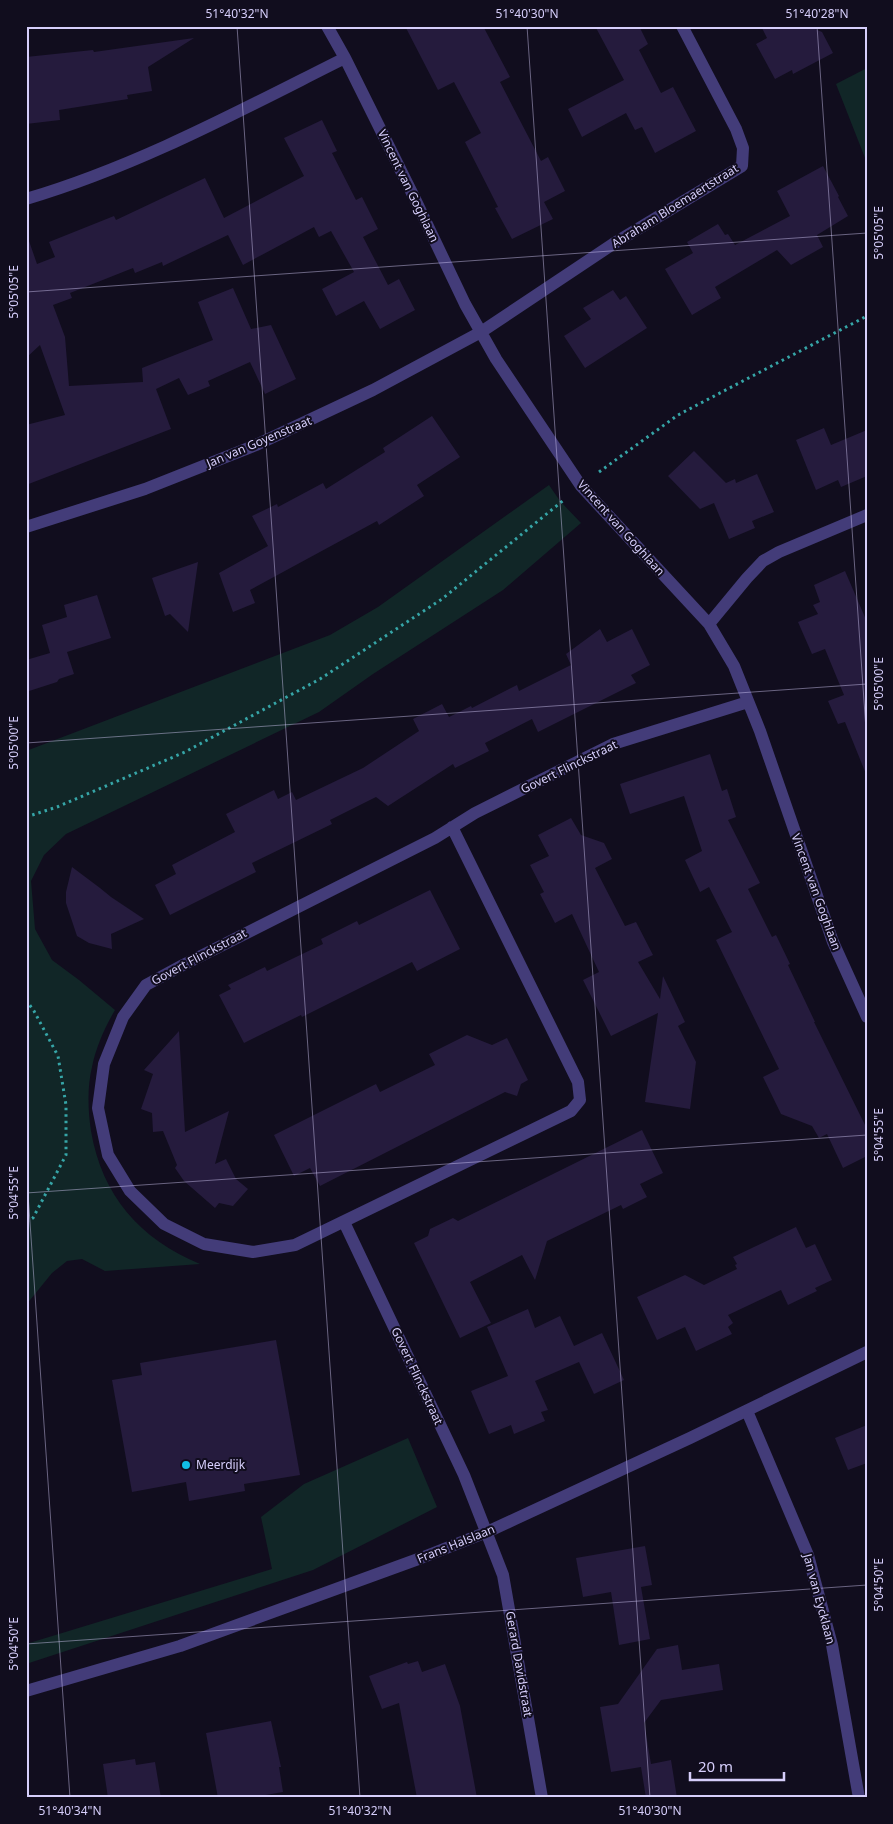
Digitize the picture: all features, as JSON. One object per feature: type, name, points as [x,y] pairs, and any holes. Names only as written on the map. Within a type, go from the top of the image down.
[{"type":"street","name":"Vincent van Goghlaan","points":[[327,26],[410,189],[465,304],[501,367],[581,486],[709,624],[734,666],[760,731],[833,942],[867,1017]]},
{"type":"street","name":"Abraham Bloemaertstraat","points":[[481,332],[613,244],[742,166],[743,148],[736,129],[682,26]]},
{"type":"street","points":[[26,199],[85,178],[192,134],[344,58]]},
{"type":"street","name":"Jan van Goyenstraat","points":[[26,527],[145,489],[256,445],[373,390],[481,332]]},
{"type":"street","points":[[709,624],[763,561],[779,552],[867,515]]},
{"type":"street","name":"Govert Flinckstraat","points":[[452,827],[578,1082],[580,1100],[571,1111],[295,1245],[253,1252],[204,1244],[164,1224],[130,1191],[108,1155],[98,1108],[104,1064],[124,1017],[146,985],[183,964],[435,838],[452,827],[475,813],[613,744],[748,702]]},
{"type":"street","name":"Govert Flinckstraat","points":[[344,1222],[464,1475],[487,1532]]},
{"type":"street","name":"Frans Halslaan","points":[[26,1690],[180,1646],[487,1532],[747,1411],[867,1352]]},
{"type":"street","name":"Jan van Eycklaan","points":[[747,1411],[808,1555],[832,1645],[858,1798]]},
{"type":"street","name":"Gerard Davidstraat","points":[[487,1532],[503,1575],[542,1798]]},
{"type":"path","points":[[26,817],[57,808],[185,752],[320,679],[442,599],[581,486],[678,415],[867,316]]},
{"type":"path","points":[[26,1000],[58,1056],[66,1105],[66,1155],[52,1185],[33,1218],[26,1222]]},
{"type":"green space","points":[[867,68],[867,163],[836,84]]},
{"type":"green space","points":[[549,485],[560,501],[581,523],[503,590],[373,674],[319,712],[66,834],[44,855],[31,881],[35,929],[52,960],[115,1010],[104,1030],[90,1075],[89,1107],[91,1131],[96,1154],[104,1176],[127,1212],[142,1228],[159,1242],[200,1264],[105,1271],[82,1259],[67,1261],[52,1273],[26,1305],[26,751],[330,635],[378,607]]},
{"type":"green space","points":[[408,1438],[437,1507],[313,1570],[26,1664],[26,1644],[272,1569],[261,1517],[304,1484]]},
{"type":"building","points":[[405,26],[483,26],[510,77],[500,82],[541,161],[548,157],[565,191],[544,202],[553,219],[512,239],[495,208],[498,207],[465,142],[481,133],[454,82],[438,90]]},
{"type":"building","points":[[595,26],[639,26],[648,44],[639,50],[661,93],[673,87],[696,131],[655,153],[642,127],[635,130],[626,113],[582,137],[568,109],[624,80]]},
{"type":"building","points":[[761,26],[808,26],[822,32],[833,53],[793,74],[792,70],[775,79],[756,44],[767,38]]},
{"type":"building","points":[[194,38],[148,67],[152,91],[127,95],[128,99],[59,110],[60,120],[26,124],[26,57],[93,50],[94,52]]},
{"type":"building","points":[[322,120],[337,151],[332,153],[356,200],[362,197],[378,229],[363,237],[388,285],[399,279],[415,310],[380,329],[364,301],[336,316],[322,289],[354,272],[331,231],[319,237],[314,227],[243,265],[228,235],[163,266],[162,262],[135,273],[133,268],[70,293],[72,298],[53,305],[65,337],[69,386],[143,382],[142,368],[213,340],[198,302],[233,288],[251,329],[271,325],[296,379],[265,394],[250,362],[208,381],[210,386],[188,395],[179,378],[156,389],[171,429],[26,485],[26,425],[65,415],[40,345],[26,358],[26,242],[29,241],[37,264],[55,257],[49,242],[114,216],[116,220],[205,178],[224,218],[304,176],[284,138]]},
{"type":"building","points":[[823,166],[848,216],[817,235],[823,247],[791,265],[777,250],[715,287],[721,298],[692,315],[665,269],[693,253],[687,242],[718,224],[735,245],[790,216],[777,191]]},
{"type":"building","points":[[613,290],[620,300],[626,296],[647,328],[585,368],[564,336],[591,319],[583,308]]},
{"type":"building","points":[[432,416],[460,457],[417,485],[424,496],[379,525],[377,521],[250,590],[255,603],[233,612],[219,573],[268,546],[252,516],[277,504],[278,507],[323,483],[326,489],[385,452],[383,448]]},
{"type":"building","points":[[824,428],[831,445],[867,430],[867,476],[841,487],[838,480],[816,490],[796,440]]},
{"type":"building","points":[[694,451],[726,483],[735,479],[736,483],[757,474],[774,512],[752,521],[755,528],[729,539],[714,503],[700,509],[668,476]]},
{"type":"building","points":[[198,562],[188,632],[170,614],[165,616],[152,578]]},
{"type":"building","points":[[845,571],[867,622],[866,774],[845,722],[838,724],[828,701],[844,695],[825,649],[812,654],[798,622],[818,614],[813,605],[820,602],[814,585]]},
{"type":"building","points":[[97,595],[111,638],[67,652],[74,674],[59,679],[57,682],[26,692],[26,660],[50,653],[42,625],[67,617],[64,605]]},
{"type":"building","points":[[600,629],[607,642],[632,629],[650,665],[631,675],[636,683],[538,732],[532,719],[485,743],[489,751],[455,768],[453,764],[388,806],[376,797],[330,820],[332,824],[252,863],[256,872],[170,915],[155,885],[176,874],[172,865],[235,832],[226,814],[274,790],[278,799],[292,792],[296,800],[363,768],[419,731],[413,719],[442,704],[449,717],[471,706],[472,708],[517,685],[519,691],[571,665],[566,654]]},
{"type":"building","points":[[710,754],[722,791],[727,789],[736,817],[728,820],[760,883],[748,889],[772,937],[776,935],[814,1022],[867,1129],[867,1156],[843,1168],[827,1134],[819,1138],[812,1126],[781,1114],[763,1077],[779,1069],[716,940],[732,932],[709,887],[700,892],[685,860],[702,851],[684,796],[630,814],[620,784]]},
{"type":"building","points":[[571,818],[581,835],[604,843],[612,859],[595,868],[625,926],[636,922],[653,955],[638,962],[660,999],[663,976],[685,1022],[678,1026],[696,1062],[690,1109],[645,1102],[658,1013],[611,1036],[583,980],[599,972],[572,914],[555,923],[540,894],[544,892],[530,865],[549,856],[538,835]]},
{"type":"building","points":[[72,867],[144,919],[111,934],[112,949],[89,943],[77,936],[66,903],[66,892]]},
{"type":"building","points":[[430,890],[460,949],[417,971],[412,962],[302,1017],[301,1015],[244,1043],[219,995],[231,989],[228,985],[265,967],[267,971],[323,944],[321,939],[357,921],[359,925]]},
{"type":"building","points":[[179,1031],[185,1132],[229,1111],[215,1164],[226,1159],[236,1179],[248,1189],[233,1206],[219,1203],[215,1208],[184,1181],[175,1168],[177,1165],[163,1131],[153,1132],[152,1113],[141,1109],[153,1074],[144,1070]]},
{"type":"building","points":[[467,1035],[492,1045],[507,1038],[528,1080],[521,1084],[517,1096],[505,1092],[320,1186],[310,1168],[294,1176],[274,1135],[376,1084],[380,1092],[435,1065],[429,1054]]},
{"type":"building","points":[[642,1130],[663,1173],[640,1184],[647,1197],[623,1209],[621,1205],[547,1241],[535,1280],[522,1255],[470,1282],[491,1323],[460,1338],[414,1243],[428,1236],[430,1229],[453,1218],[458,1221]]},
{"type":"building","points":[[796,1227],[806,1248],[815,1244],[832,1280],[815,1288],[817,1291],[788,1305],[781,1290],[728,1315],[733,1323],[728,1327],[732,1334],[696,1351],[685,1327],[657,1340],[637,1297],[685,1275],[704,1285],[737,1269],[735,1265],[737,1264],[733,1257]]},
{"type":"building","points":[[528,1309],[535,1328],[560,1316],[574,1346],[602,1333],[624,1380],[594,1394],[579,1362],[535,1381],[548,1410],[541,1412],[545,1421],[514,1434],[511,1425],[489,1434],[471,1391],[508,1376],[487,1327]]},
{"type":"building","points":[[276,1340],[300,1475],[244,1484],[245,1491],[189,1501],[186,1482],[132,1492],[112,1380],[142,1375],[140,1363]]},
{"type":"building","points":[[867,1425],[867,1463],[848,1470],[835,1438]]},
{"type":"building","points":[[645,1546],[652,1585],[641,1587],[650,1639],[619,1645],[611,1592],[583,1597],[576,1558]]},
{"type":"building","points":[[678,1645],[682,1670],[719,1664],[723,1690],[661,1700],[644,1723],[651,1764],[671,1760],[677,1798],[646,1798],[641,1767],[611,1772],[600,1707],[618,1704],[657,1649]]},
{"type":"building","points":[[418,1661],[422,1672],[445,1664],[460,1706],[477,1798],[417,1798],[399,1703],[382,1709],[369,1676],[407,1662],[408,1664]]},
{"type":"building","points":[[271,1721],[281,1767],[279,1767],[283,1792],[248,1798],[218,1798],[206,1733]]},
{"type":"building","points":[[135,1759],[136,1765],[155,1762],[161,1798],[108,1798],[103,1764]]},
{"type":"place","name":"Meerdijk","points":[[186,1465]]}]
